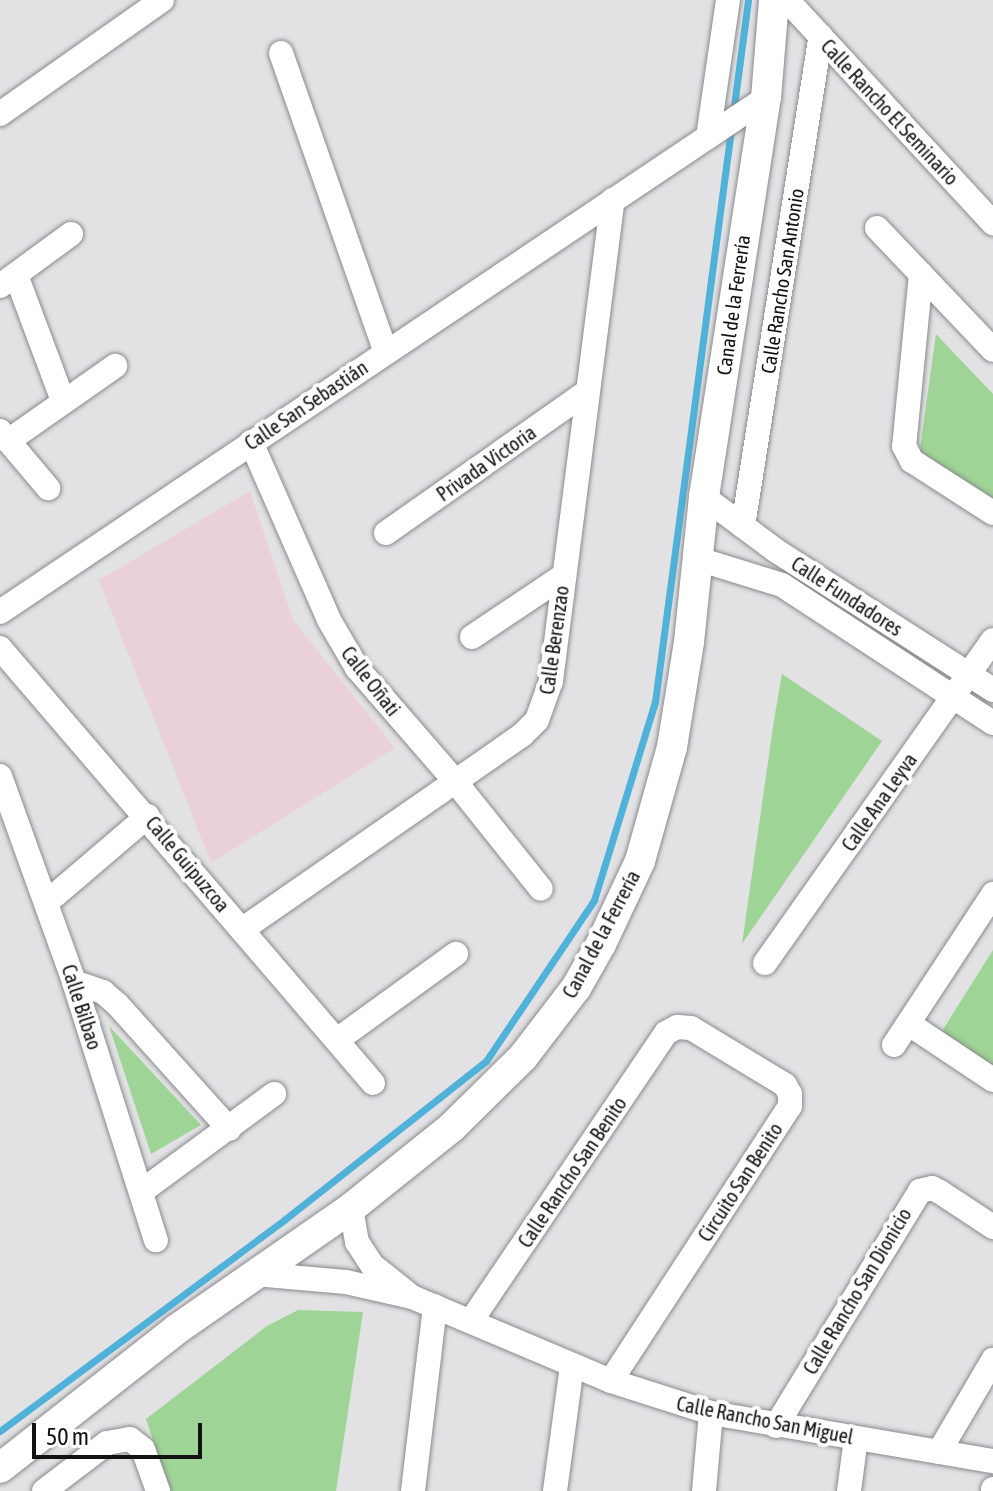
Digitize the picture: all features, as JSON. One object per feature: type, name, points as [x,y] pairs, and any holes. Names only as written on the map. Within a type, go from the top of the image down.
[{"type":"street","points":[[0,114],[130,9],[162,0]]},
{"type":"street","points":[[708,137],[728,0]]},
{"type":"street","name":"Canal de la Ferrería","points":[[0,1468],[101,1387],[351,1208],[492,1091],[568,999],[601,944],[640,861],[664,787],[689,642],[704,497],[766,98],[774,0]]},
{"type":"street","name":"Calle Rancho El Seminario","points":[[787,0],[993,223]]},
{"type":"street","name":"Calle Rancho San Antonio","points":[[743,526],[821,36]]},
{"type":"street","points":[[281,53],[386,352]]},
{"type":"street","name":"Calle San Sebastián","points":[[0,612],[766,98]]},
{"type":"street","name":"Calle Berenzao","points":[[243,929],[522,735],[537,720],[551,681],[585,393],[613,200]]},
{"type":"street","points":[[877,228],[993,350]]},
{"type":"street","points":[[63,401],[8,280],[71,234]]},
{"type":"street","points":[[921,274],[904,446],[912,461],[993,513]]},
{"type":"street","points":[[48,488],[4,436],[115,366]]},
{"type":"street","name":"Privada Victoria","points":[[386,533],[585,393]]},
{"type":"street","name":"Calle Oñati","points":[[251,442],[342,645],[357,668],[454,780],[541,889]]},
{"type":"street","name":"Calle Fundadores","points":[[704,497],[743,526],[993,690]]},
{"type":"street","name":"Calle Fundadores","points":[[698,559],[782,585],[993,723]]},
{"type":"street","points":[[472,637],[563,576]]},
{"type":"street","name":"Calle Ana Leyva","points":[[765,963],[993,640]]},
{"type":"street","name":"Calle Guipuzcoa","points":[[0,648],[148,816],[373,1083]]},
{"type":"street","name":"Calle Bilbao","points":[[0,776],[74,982],[156,1240]]},
{"type":"street","points":[[46,903],[148,816]]},
{"type":"street","points":[[894,1045],[993,895]]},
{"type":"street","points":[[337,1040],[456,954]]},
{"type":"street","points":[[74,982],[103,992],[117,1004],[229,1129]]},
{"type":"street","points":[[909,1024],[993,1080]]},
{"type":"street","name":"Calle Rancho San Benito","points":[[471,1321],[666,1033],[677,1027]]},
{"type":"street","name":"Circuito San Benito","points":[[611,1381],[790,1106],[785,1085],[691,1028],[677,1027]]},
{"type":"street","points":[[142,1191],[274,1094]]},
{"type":"street","name":"Calle Rancho San Dionicio","points":[[776,1426],[920,1191],[932,1188],[993,1227]]},
{"type":"street","name":"Calle Rancho San Miguel","points":[[351,1208],[357,1242],[372,1265],[412,1297]]},
{"type":"street","name":"Calle Rancho San Miguel","points":[[255,1274],[346,1282],[412,1297],[611,1381],[711,1413],[993,1461]]},
{"type":"street","points":[[413,1491],[435,1306]]},
{"type":"street","points":[[939,1452],[993,1360]]},
{"type":"street","points":[[555,1491],[572,1365]]},
{"type":"street","points":[[704,1491],[711,1413]]},
{"type":"street","points":[[849,1491],[856,1438]]},
{"type":"street","points":[[44,1491],[107,1443],[130,1439],[143,1449],[158,1491]]},
{"type":"shaded area","points":[[250,491],[293,620],[395,748],[211,863],[99,580]]},
{"type":"green space","points":[[936,334],[993,394],[993,508],[919,456]]},
{"type":"green space","points":[[782,674],[882,741],[742,944],[774,720]]},
{"type":"green space","points":[[993,950],[993,1076],[937,1039]]},
{"type":"green space","points":[[109,1026],[201,1125],[151,1154]]},
{"type":"green space","points":[[298,1310],[363,1312],[336,1491],[169,1491],[146,1419],[267,1326]]},
{"type":"waterway","points":[[733,113],[748,0]]},
{"type":"waterway","points":[[0,1431],[284,1220],[486,1061],[594,900],[655,702],[731,129]]}]
